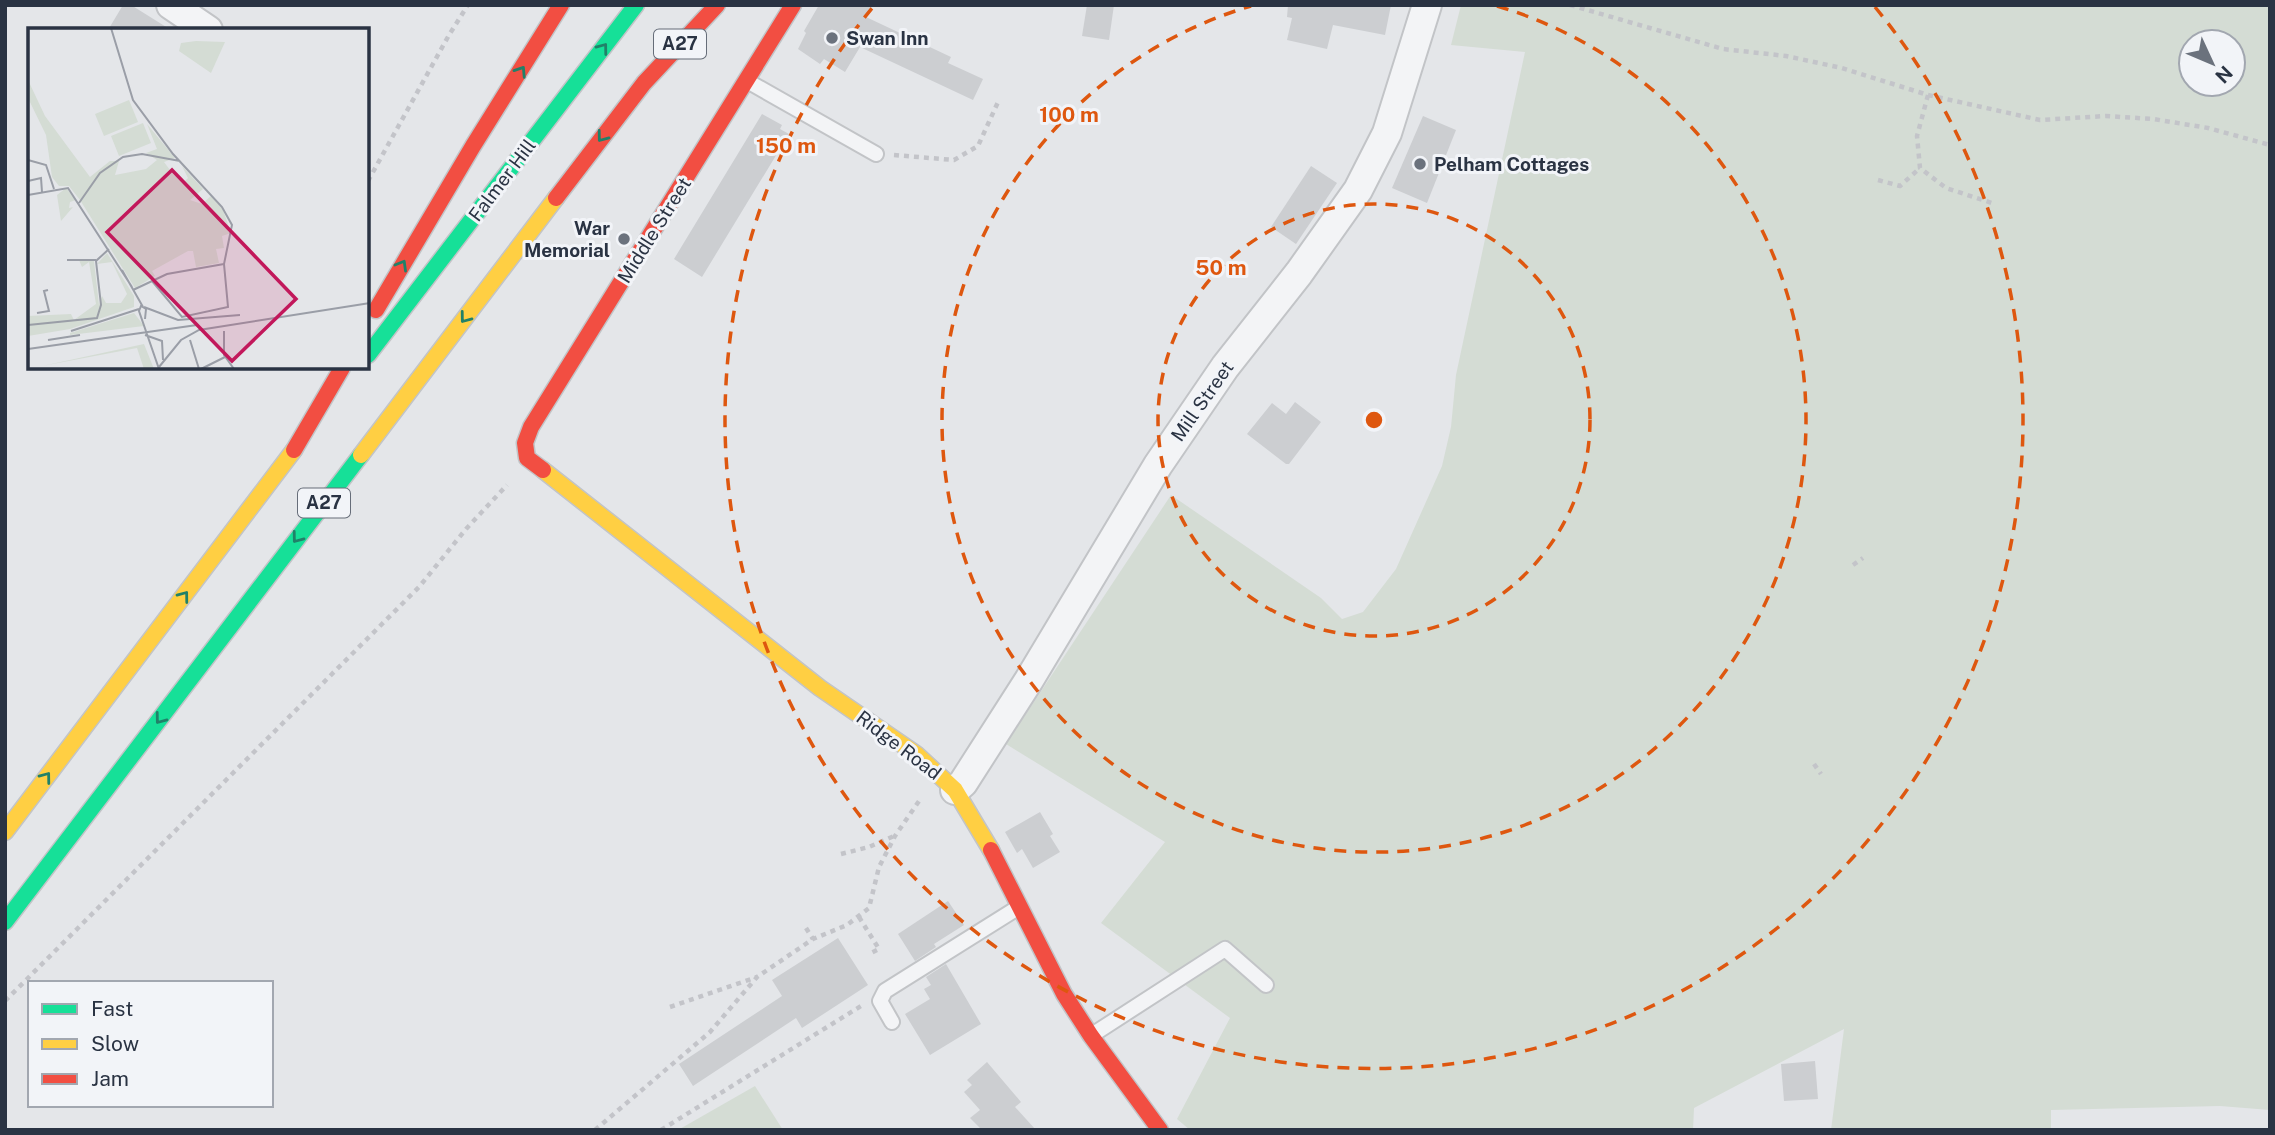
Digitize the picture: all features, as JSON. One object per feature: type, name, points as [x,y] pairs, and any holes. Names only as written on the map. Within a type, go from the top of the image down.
[{"type":"main road","points":[[369,322],[472,146],[561,5]]},
{"type":"main road","name":"Falmer Hill","points":[[369,354],[636,5]]},
{"type":"main road","name":"A27","points":[[5,922],[704,5]]},
{"type":"main road","name":"A27","points":[[644,83],[717,5]]},
{"type":"main road","name":"Middle Street","points":[[527,458],[525,443],[531,427],[793,5]]},
{"type":"main road","name":"A27","points":[[290,456],[341,369]]},
{"type":"main road","name":"A27","points":[[5,832],[357,369]]},
{"type":"main road","name":"Ridge Road","points":[[527,458],[820,688],[916,754],[947,782],[1004,873],[1064,994],[1091,1036],[1160,1130]]},
{"type":"street","points":[[171,5],[205,28]]},
{"type":"street","name":"Mill Street","points":[[947,782],[963,783],[1029,680],[1158,465],[1225,367],[1299,273],[1358,190],[1387,133],[1427,5]]},
{"type":"lane","points":[[747,81],[876,154]]},
{"type":"lane","points":[[892,1022],[880,1001],[885,991],[1020,906]]},
{"type":"lane","points":[[1091,1036],[1224,949],[1266,985]]},
{"type":"path","points":[[369,179],[468,5]]},
{"type":"path","points":[[1570,5],[1723,49],[1786,56],[1842,68],[1928,95],[2040,120],[2106,116],[2153,119],[2208,128],[2270,145]]},
{"type":"path","points":[[1928,95],[1916,136],[1920,168],[1946,188],[1995,204]]},
{"type":"path","points":[[876,154],[954,160],[978,146],[998,103]]},
{"type":"path","points":[[1878,180],[1900,186],[1920,168]]},
{"type":"path","points":[[5,1001],[419,587],[466,529],[506,487],[527,458]]},
{"type":"path","points":[[1853,565],[1863,558]]},
{"type":"path","points":[[1814,764],[1821,774]]},
{"type":"path","points":[[670,1007],[757,977],[813,939],[859,917],[869,908],[879,867],[895,836],[947,782]]},
{"type":"path","points":[[841,854],[869,847],[895,836]]},
{"type":"path","points":[[859,917],[879,949],[871,953]]},
{"type":"path","points":[[806,928],[813,939]]},
{"type":"path","points":[[595,1130],[710,1032],[757,977]]},
{"type":"path","points":[[662,1130],[885,991]]},
{"type":"shaded area","points":[[1461,5],[2270,5],[2270,1110],[2220,1106],[2051,1110],[2051,1130],[1831,1130],[1844,1029],[1694,1108],[1693,1130],[1190,1130],[1177,1119],[1230,1018],[1101,923],[1165,842],[1006,744],[1171,495],[1321,598],[1342,619],[1363,612],[1396,569],[1442,466],[1451,427],[1456,375],[1525,52],[1451,45]]},
{"type":"shaded area","points":[[755,1086],[783,1130],[678,1130]]},
{"type":"building","points":[[123,5],[131,5],[168,28],[109,28]]},
{"type":"building","points":[[819,5],[873,5],[866,17],[951,57],[948,63],[983,79],[973,100],[860,47],[845,72],[824,59],[820,64],[798,49],[806,33],[804,31]]},
{"type":"building","points":[[1087,5],[1114,5],[1109,40],[1082,36]]},
{"type":"building","points":[[1288,5],[1391,5],[1385,35],[1333,25],[1327,49],[1287,40],[1292,18],[1287,17]]},
{"type":"building","points":[[762,114],[782,125],[780,129],[789,134],[702,277],[674,259]]},
{"type":"building","name":"Pelham Cottages","points":[[1423,116],[1456,130],[1427,203],[1392,188]]},
{"type":"building","points":[[1311,166],[1337,183],[1296,244],[1271,227]]},
{"type":"building","points":[[1295,402],[1321,422],[1289,464],[1286,464],[1247,434],[1272,403],[1286,414]]},
{"type":"building","points":[[1040,812],[1060,852],[1033,868],[1022,849],[1017,853],[1005,832]]},
{"type":"building","points":[[948,901],[964,925],[934,944],[936,947],[915,961],[898,934]]},
{"type":"building","points":[[838,938],[868,985],[802,1028],[796,1018],[693,1086],[679,1064],[782,996],[772,980]]},
{"type":"building","points":[[946,964],[981,1024],[930,1055],[905,1014],[930,999],[924,989],[931,985],[926,977]]},
{"type":"building","points":[[1815,1061],[1818,1099],[1784,1101],[1781,1064]]},
{"type":"building","points":[[987,1062],[1021,1102],[1015,1107],[1036,1130],[982,1130],[970,1118],[980,1110],[964,1092],[972,1085],[967,1080]]},
{"type":"traffic: fast","points":[[369,354],[636,5]]},
{"type":"traffic: fast","points":[[5,922],[361,455]]},
{"type":"traffic: slow","points":[[361,455],[556,198]]},
{"type":"traffic: slow","points":[[5,832],[294,450]]},
{"type":"traffic: slow","points":[[543,470],[820,688],[916,754],[955,790],[991,850]]},
{"type":"traffic: jam","points":[[376,310],[473,146],[561,5]]},
{"type":"traffic: jam","points":[[556,198],[644,83],[717,5]]},
{"type":"traffic: jam","points":[[543,470],[527,458],[525,443],[531,427],[793,5]]},
{"type":"traffic: jam","points":[[294,450],[341,369]]},
{"type":"traffic: jam","points":[[991,850],[1064,994],[1091,1036],[1160,1130]]},
{"type":"place","name":"Swan Inn","points":[[832,38]]},
{"type":"place","name":"Pelham Cottages","points":[[1420,164]]},
{"type":"place","name":"War Memorial","points":[[624,239]]}]
